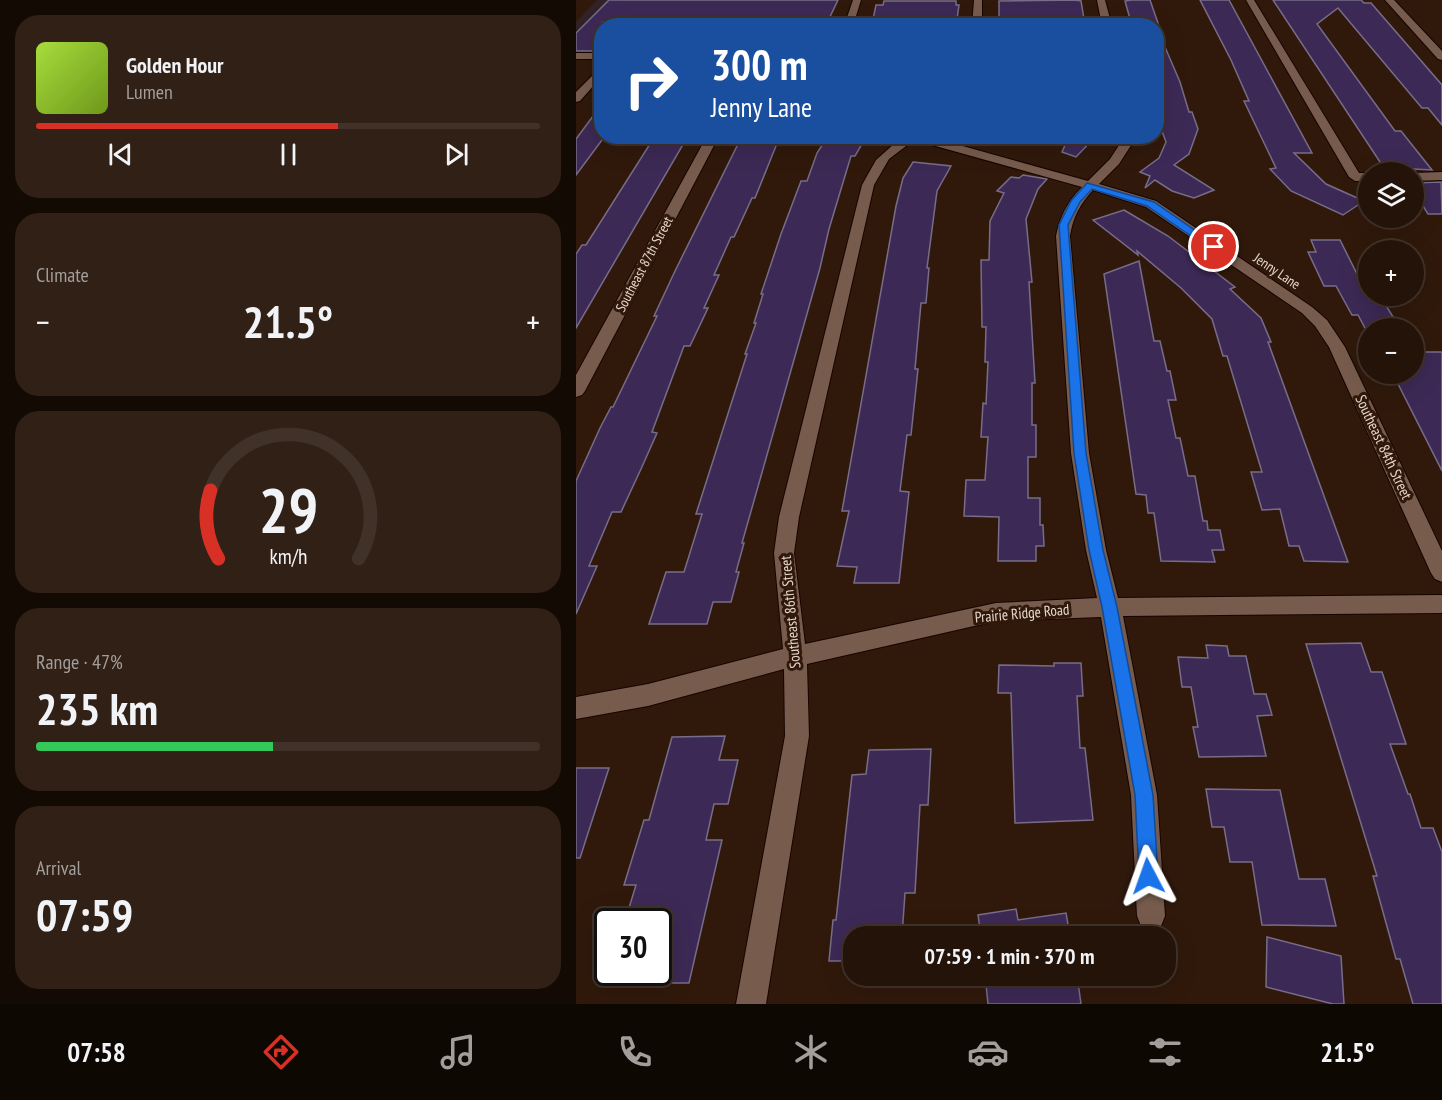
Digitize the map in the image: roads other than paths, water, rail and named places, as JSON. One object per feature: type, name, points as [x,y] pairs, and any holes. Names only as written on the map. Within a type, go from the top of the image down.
[{"type":"street","points":[[851,18],[857,0]]},
{"type":"street","points":[[977,18],[978,0]]},
{"type":"street","points":[[1101,0],[1105,18]]},
{"type":"street","points":[[1250,0],[1358,172]]},
{"type":"street","points":[[1389,0],[1438,48],[1442,57]]},
{"type":"street","points":[[576,56],[594,56]]},
{"type":"street","points":[[576,99],[594,78]]},
{"type":"street","name":"Southeast 87th Street","points":[[576,391],[709,144]]},
{"type":"street","name":"Southeast 86th Street","points":[[750,1004],[797,736],[795,656],[784,552],[789,517],[868,185],[873,172],[888,151],[899,144]]},
{"type":"street","name":"Jenny Lane","points":[[941,144],[1150,204],[1287,296],[1322,323]]},
{"type":"street","points":[[1127,144],[1076,201],[1066,217],[1063,236],[1080,453],[1096,550],[1110,607],[1144,795],[1151,916]]},
{"type":"street","points":[[1424,177],[1442,176]]},
{"type":"street","name":"Southeast 84th Street","points":[[1322,323],[1337,347],[1442,573]]},
{"type":"street","name":"Prairie Ridge Road","points":[[576,708],[648,695],[795,656],[996,612],[1110,607],[1442,604]]}]
